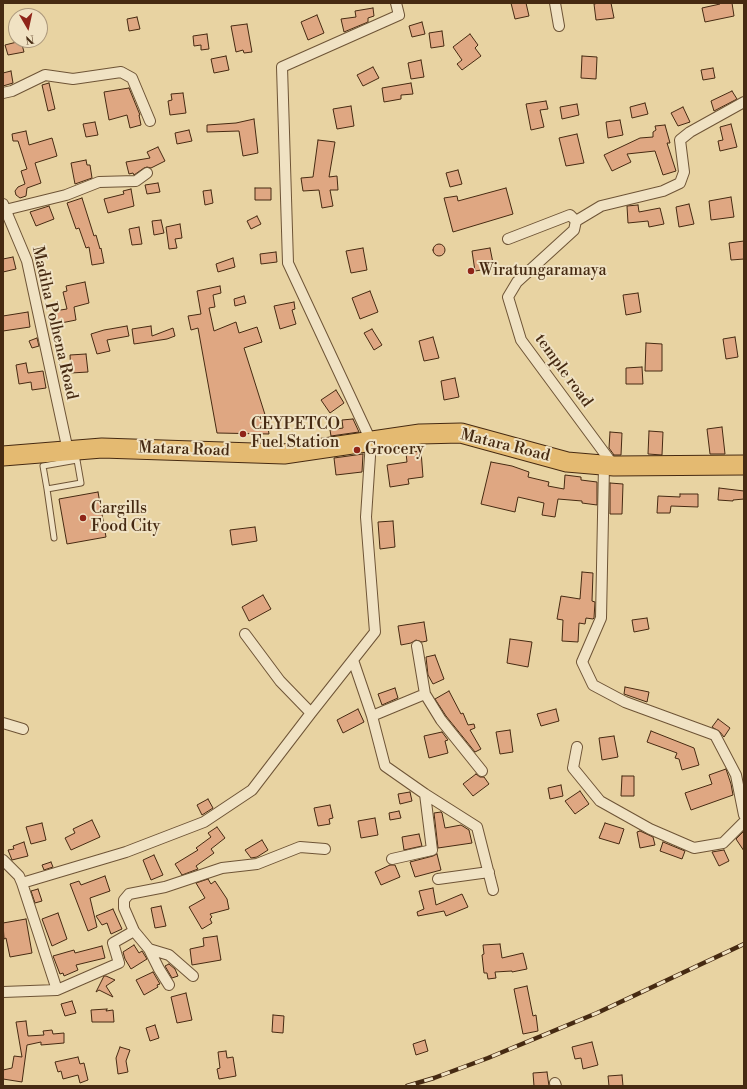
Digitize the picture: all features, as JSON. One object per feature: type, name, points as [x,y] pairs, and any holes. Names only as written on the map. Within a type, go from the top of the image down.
[{"type":"highway","name":"Matara Road","points":[[3,456],[73,454],[102,448],[284,454],[420,434],[461,433],[567,462],[609,465],[744,465]]},
{"type":"street","points":[[22,883],[126,852],[204,822],[252,790],[376,632],[366,517],[371,441],[288,263],[282,67],[399,15],[396,3]]},
{"type":"street","points":[[555,3],[559,26]]},
{"type":"street","points":[[3,93],[12,91],[45,75],[72,79],[121,72],[132,78],[150,121]]},
{"type":"street","points":[[508,239],[570,215],[576,221],[601,206],[663,191],[680,183],[684,172],[680,140],[690,132],[744,102]]},
{"type":"street","points":[[4,207],[66,195],[99,182],[136,181],[147,173]]},
{"type":"street","name":"Madiha Polhena Road","points":[[4,207],[27,261],[73,454]]},
{"type":"street","name":"temple road","points":[[576,221],[574,230],[517,282],[508,297],[521,340],[609,465]]},
{"type":"street","points":[[609,465],[601,618],[582,662],[593,685],[625,702],[715,735],[736,775],[744,815]]},
{"type":"street","points":[[245,634],[280,681],[311,713]]},
{"type":"street","points":[[417,646],[425,694],[441,720],[482,771]]},
{"type":"street","points":[[353,660],[372,716],[385,766],[477,828],[489,872],[492,890]]},
{"type":"street","points":[[372,716],[425,694]]},
{"type":"street","points":[[3,723],[23,729]]},
{"type":"street","points":[[577,747],[573,768],[600,800],[650,829],[694,848],[723,843],[744,822]]},
{"type":"street","points":[[392,859],[432,850],[425,794]]},
{"type":"street","points":[[169,985],[149,949],[134,931],[124,908],[124,900],[129,894],[165,887],[222,868],[257,864],[300,847],[325,849]]},
{"type":"street","points":[[3,860],[19,876],[22,883],[57,990]]},
{"type":"street","points":[[438,879],[489,872]]},
{"type":"street","points":[[3,992],[57,990],[119,963],[113,943],[134,931]]},
{"type":"street","points":[[149,949],[169,955],[192,976]]},
{"type":"lane","points":[[47,489],[81,483],[73,454],[43,466],[54,538]]},
{"type":"building","points":[[511,3],[526,3],[529,16],[515,19]]},
{"type":"building","points":[[611,3],[614,18],[596,20],[594,4]]},
{"type":"building","points":[[720,3],[732,3],[734,16],[705,22],[702,8]]},
{"type":"building","points":[[373,8],[374,16],[368,18],[368,22],[344,32],[341,19],[356,17],[355,11]]},
{"type":"building","points":[[317,15],[324,33],[308,40],[301,22]]},
{"type":"building","points":[[137,17],[140,29],[129,31],[127,19]]},
{"type":"building","points":[[422,22],[425,34],[412,37],[409,26]]},
{"type":"building","points":[[247,24],[252,52],[244,53],[243,50],[236,52],[231,26]]},
{"type":"building","points":[[442,31],[444,46],[431,48],[429,33]]},
{"type":"building","points":[[207,34],[209,49],[201,50],[201,45],[194,46],[193,36]]},
{"type":"building","points":[[470,34],[478,45],[475,48],[481,56],[462,70],[457,64],[462,60],[453,47]]},
{"type":"building","points":[[8,44],[8,48],[23,48],[24,52],[8,55],[5,45]]},
{"type":"building","points":[[226,56],[229,70],[214,73],[211,59]]},
{"type":"building","points":[[582,56],[597,57],[596,79],[581,78]]},
{"type":"building","points":[[421,60],[424,77],[411,79],[408,63]]},
{"type":"building","points":[[373,67],[379,78],[363,86],[357,75]]},
{"type":"building","points":[[713,68],[715,78],[703,80],[701,70]]},
{"type":"building","points":[[11,71],[13,83],[3,86],[3,73]]},
{"type":"building","points":[[49,83],[55,109],[48,111],[42,85]]},
{"type":"building","points":[[411,83],[413,94],[401,95],[401,99],[384,102],[382,88]]},
{"type":"building","points":[[129,88],[140,115],[141,125],[130,128],[127,115],[109,120],[104,92]]},
{"type":"building","points":[[732,91],[737,99],[714,111],[711,101]]},
{"type":"building","points":[[183,93],[186,113],[170,115],[168,101],[172,100],[171,94]]},
{"type":"building","points":[[546,101],[548,109],[540,110],[544,127],[531,130],[526,104]]},
{"type":"building","points":[[645,103],[648,114],[632,118],[630,107]]},
{"type":"building","points":[[577,104],[579,115],[562,119],[560,107]]},
{"type":"building","points":[[351,106],[354,126],[337,129],[333,109]]},
{"type":"building","points":[[683,107],[690,122],[678,126],[671,113]]},
{"type":"building","points":[[254,119],[258,153],[243,156],[239,131],[207,132],[207,125],[236,123]]},
{"type":"building","points":[[620,120],[623,135],[608,138],[606,122]]},
{"type":"building","points":[[95,122],[98,135],[86,137],[83,124]]},
{"type":"building","points":[[731,124],[737,147],[720,151],[718,141],[723,140],[720,127]]},
{"type":"building","points":[[665,125],[670,143],[667,143],[676,171],[663,175],[655,151],[627,154],[631,162],[612,171],[604,155],[640,138],[653,137],[653,132],[656,130],[655,126]]},
{"type":"building","points":[[189,130],[192,141],[177,144],[175,133]]},
{"type":"building","points":[[26,131],[29,145],[52,138],[57,156],[35,163],[41,183],[27,188],[26,196],[20,198],[16,195],[15,191],[18,187],[25,184],[21,171],[27,169],[18,141],[13,141],[12,134]]},
{"type":"building","points":[[577,134],[584,163],[566,166],[559,138]]},
{"type":"building","points":[[318,140],[335,142],[329,177],[337,176],[338,190],[330,190],[333,206],[322,208],[319,190],[303,191],[301,178],[313,177]]},
{"type":"building","points":[[158,147],[165,161],[151,168],[144,168],[134,175],[133,173],[129,174],[126,162],[150,158],[147,152]]},
{"type":"building","points":[[86,160],[87,165],[90,165],[92,178],[75,184],[71,163]]},
{"type":"building","points":[[458,170],[462,184],[450,187],[446,173]]},
{"type":"building","points":[[158,183],[160,192],[147,194],[145,185]]},
{"type":"building","points":[[255,188],[271,188],[271,200],[255,200]]},
{"type":"building","points":[[506,188],[513,214],[453,232],[444,198],[457,196],[458,201]]},
{"type":"building","points":[[131,189],[134,206],[108,213],[104,199],[124,194],[123,191]]},
{"type":"building","points":[[211,190],[213,203],[205,205],[203,191]]},
{"type":"building","points":[[731,197],[734,217],[711,220],[709,201]]},
{"type":"building","points":[[82,198],[94,236],[96,235],[100,249],[101,248],[104,263],[92,265],[89,247],[86,248],[79,228],[76,229],[67,203]]},
{"type":"building","points":[[689,204],[694,224],[679,227],[676,207]]},
{"type":"building","points":[[638,205],[639,212],[660,208],[664,224],[649,227],[648,221],[628,223],[627,206]]},
{"type":"building","points":[[49,206],[54,219],[36,226],[30,212]]},
{"type":"building","points":[[257,216],[261,224],[251,229],[247,221]]},
{"type":"building","points":[[161,220],[164,233],[154,235],[152,221]]},
{"type":"building","points":[[180,224],[182,238],[175,239],[177,248],[169,249],[166,227]]},
{"type":"building","points":[[139,227],[142,244],[132,245],[129,229]]},
{"type":"building","points":[[744,241],[744,259],[731,260],[729,243]]},
{"type":"building","points":[[439,244],[443,246],[445,250],[443,254],[439,256],[435,254],[433,250],[435,246]]},
{"type":"building","points":[[363,248],[367,270],[351,273],[346,251]]},
{"type":"building","points":[[490,248],[494,268],[475,271],[472,251]]},
{"type":"building","points":[[276,252],[277,262],[261,264],[260,254]]},
{"type":"building","points":[[13,257],[16,269],[3,272],[3,259]]},
{"type":"building","points":[[233,258],[235,267],[218,272],[216,264]]},
{"type":"building","points":[[85,282],[89,303],[74,307],[76,320],[56,324],[54,311],[67,309],[63,292],[67,291],[66,286]]},
{"type":"building","points":[[220,286],[221,293],[213,295],[215,307],[209,308],[214,331],[236,322],[239,333],[257,327],[262,342],[244,348],[267,421],[269,434],[217,433],[198,328],[191,330],[188,316],[201,314],[197,291]]},
{"type":"building","points":[[370,291],[378,312],[360,319],[352,298]]},
{"type":"building","points":[[638,293],[641,312],[626,315],[623,295]]},
{"type":"building","points":[[244,296],[246,303],[235,306],[234,299]]},
{"type":"building","points":[[294,302],[295,309],[292,310],[296,324],[280,329],[274,306]]},
{"type":"building","points":[[28,312],[30,327],[3,331],[3,316]]},
{"type":"building","points":[[127,326],[129,336],[107,340],[110,351],[97,354],[91,334]]},
{"type":"building","points":[[151,326],[152,336],[173,328],[175,336],[167,339],[134,344],[132,329]]},
{"type":"building","points":[[372,329],[382,345],[374,350],[364,333]]},
{"type":"building","points":[[433,337],[439,358],[424,361],[419,341]]},
{"type":"building","points":[[735,337],[738,357],[726,359],[723,339]]},
{"type":"building","points":[[37,338],[39,346],[32,348],[29,341]]},
{"type":"building","points":[[646,343],[662,344],[662,371],[645,371]]},
{"type":"building","points":[[86,354],[88,372],[71,373],[70,355]]},
{"type":"building","points":[[26,363],[28,373],[43,371],[46,388],[32,390],[31,382],[19,384],[16,365]]},
{"type":"building","points":[[642,367],[643,384],[626,384],[626,368]]},
{"type":"building","points":[[455,378],[459,397],[444,400],[441,381]]},
{"type":"building","points":[[336,390],[344,403],[330,413],[321,400]]},
{"type":"building","points":[[353,419],[359,432],[331,436],[330,430],[343,428],[342,420]]},
{"type":"building","points":[[722,427],[725,454],[710,454],[707,429]]},
{"type":"building","points":[[649,431],[663,432],[662,455],[648,454]]},
{"type":"building","points":[[610,432],[622,433],[621,455],[614,455],[609,448]]},
{"type":"building","points":[[421,451],[423,477],[408,479],[409,484],[390,487],[387,465],[407,462],[406,453]]},
{"type":"building","points":[[363,454],[362,472],[336,475],[334,458]]},
{"type":"building","points":[[491,462],[512,466],[529,472],[528,477],[549,482],[548,486],[564,489],[565,475],[581,477],[581,480],[597,482],[597,505],[582,503],[582,501],[558,499],[555,517],[542,515],[544,503],[518,497],[515,512],[481,504]]},
{"type":"building","points":[[610,483],[623,484],[622,514],[610,514]]},
{"type":"building","points":[[719,488],[744,491],[744,499],[733,501],[718,500]]},
{"type":"building","name":"Cargills Food City","points":[[98,492],[106,537],[67,544],[59,499]]},
{"type":"building","points":[[680,494],[698,494],[698,507],[671,506],[670,513],[657,513],[658,496],[680,497]]},
{"type":"building","points":[[393,521],[395,547],[380,549],[378,522]]},
{"type":"building","points":[[255,527],[257,541],[232,545],[230,530]]},
{"type":"building","points":[[582,572],[593,573],[592,601],[595,602],[594,618],[586,618],[585,624],[579,623],[578,642],[562,641],[563,620],[557,619],[561,596],[580,599]]},
{"type":"building","points":[[263,595],[271,609],[249,621],[242,607]]},
{"type":"building","points":[[647,618],[649,629],[634,632],[632,620]]},
{"type":"building","points":[[424,622],[427,641],[422,642],[416,640],[411,643],[401,645],[398,626]]},
{"type":"building","points":[[510,639],[532,642],[528,667],[507,663]]},
{"type":"building","points":[[435,655],[444,679],[433,684],[428,675],[426,657]]},
{"type":"building","points":[[625,687],[649,692],[647,702],[624,694]]},
{"type":"building","points":[[395,688],[398,698],[382,705],[378,694]]},
{"type":"building","points":[[449,691],[461,714],[463,713],[468,725],[474,724],[475,728],[470,730],[481,749],[475,752],[446,716],[435,699]]},
{"type":"building","points":[[358,709],[364,722],[343,733],[337,720]]},
{"type":"building","points":[[556,709],[559,721],[541,726],[537,714]]},
{"type":"building","points":[[718,719],[730,728],[724,737],[720,732],[712,727]]},
{"type":"building","points":[[510,730],[513,752],[500,754],[496,732]]},
{"type":"building","points":[[651,731],[694,748],[699,765],[682,770],[679,759],[675,758],[677,753],[647,742]]},
{"type":"building","points":[[442,732],[448,740],[445,741],[448,753],[429,758],[424,736]]},
{"type":"building","points":[[614,736],[618,757],[602,760],[599,738]]},
{"type":"building","points":[[726,769],[733,795],[691,810],[685,793],[712,784],[709,775]]},
{"type":"building","points":[[476,774],[480,777],[484,777],[489,784],[473,796],[463,784]]},
{"type":"building","points":[[622,776],[634,776],[634,796],[621,796]]},
{"type":"building","points":[[561,785],[563,796],[550,799],[548,788]]},
{"type":"building","points":[[580,791],[589,804],[575,814],[565,801]]},
{"type":"building","points":[[410,792],[412,801],[400,804],[398,794]]},
{"type":"building","points":[[208,799],[213,808],[202,815],[197,805]]},
{"type":"building","points":[[330,805],[333,818],[329,819],[330,824],[318,826],[314,808]]},
{"type":"building","points":[[399,811],[401,818],[390,820],[389,813]]},
{"type":"building","points":[[441,812],[445,828],[461,825],[469,830],[472,843],[438,848],[434,813]]},
{"type":"building","points":[[375,818],[378,835],[361,838],[358,821]]},
{"type":"building","points":[[92,820],[100,837],[71,850],[65,838],[75,833],[73,829]]},
{"type":"building","points":[[42,823],[46,840],[31,844],[26,827]]},
{"type":"building","points":[[605,823],[624,829],[619,844],[599,838]]},
{"type":"building","points":[[217,827],[225,838],[211,849],[214,853],[196,866],[198,869],[182,875],[175,864],[198,850],[196,848],[211,837],[208,833]]},
{"type":"building","points":[[640,831],[653,837],[655,845],[640,848],[637,832]]},
{"type":"building","points":[[744,831],[744,851],[736,839]]},
{"type":"building","points":[[419,834],[422,846],[404,850],[402,837]]},
{"type":"building","points":[[262,840],[268,850],[257,857],[251,858],[245,850]]},
{"type":"building","points":[[24,842],[28,856],[12,860],[8,850],[14,849],[13,846]]},
{"type":"building","points":[[663,842],[685,851],[682,859],[660,851]]},
{"type":"building","points":[[724,850],[729,861],[719,866],[712,852]]},
{"type":"building","points":[[437,854],[441,870],[415,877],[410,862]]},
{"type":"building","points":[[154,855],[163,875],[151,880],[143,860]]},
{"type":"building","points":[[51,862],[53,867],[44,870],[42,865]]},
{"type":"building","points":[[390,865],[395,865],[400,877],[381,885],[375,872]]},
{"type":"building","points":[[105,876],[110,891],[90,898],[97,927],[88,931],[70,884],[79,881],[81,885]]},
{"type":"building","points":[[208,879],[211,884],[215,881],[227,899],[229,909],[210,914],[212,917],[210,919],[212,923],[202,929],[189,907],[205,898],[196,883]]},
{"type":"building","points":[[433,888],[436,905],[462,894],[468,907],[446,916],[444,911],[418,916],[417,912],[424,909],[419,891]]},
{"type":"building","points":[[38,889],[42,901],[35,903],[31,891]]},
{"type":"building","points":[[161,906],[166,926],[155,928],[151,908]]},
{"type":"building","points":[[113,909],[122,929],[111,934],[107,923],[102,925],[96,916]]},
{"type":"building","points":[[58,913],[67,939],[52,946],[42,919]]},
{"type":"building","points":[[26,919],[32,953],[10,957],[6,938],[4,939],[3,923]]},
{"type":"building","points":[[217,936],[221,960],[192,965],[190,949],[204,946],[203,938]]},
{"type":"building","points":[[500,944],[502,958],[523,953],[527,969],[512,972],[495,972],[496,978],[488,979],[487,973],[484,973],[482,955],[484,954],[483,945]]},
{"type":"building","points":[[134,945],[139,953],[142,951],[147,959],[131,969],[123,952]]},
{"type":"building","points":[[102,946],[105,958],[76,965],[78,970],[64,976],[63,973],[60,974],[53,956],[74,950],[75,953]]},
{"type":"building","points":[[169,964],[175,969],[178,976],[172,978],[165,966]]},
{"type":"building","points":[[153,972],[160,984],[157,985],[158,987],[144,995],[136,980]]},
{"type":"building","points":[[104,976],[115,980],[106,986],[113,997],[99,990],[96,992]]},
{"type":"building","points":[[527,986],[533,1016],[536,1015],[538,1031],[523,1034],[514,989]]},
{"type":"building","points":[[186,993],[192,1020],[177,1023],[171,997]]},
{"type":"building","points":[[72,1001],[76,1013],[65,1016],[61,1004]]},
{"type":"building","points":[[107,1009],[106,1011],[113,1010],[114,1022],[92,1022],[91,1010]]},
{"type":"building","points":[[273,1015],[284,1016],[283,1033],[272,1032]]},
{"type":"building","points":[[26,1021],[28,1036],[44,1035],[43,1031],[52,1030],[53,1034],[64,1033],[64,1043],[41,1045],[41,1042],[27,1045],[22,1082],[3,1079],[3,1070],[12,1068],[14,1056],[22,1057],[16,1022]]},
{"type":"building","points":[[155,1025],[159,1038],[150,1041],[146,1028]]},
{"type":"building","points":[[425,1040],[428,1051],[416,1055],[413,1044]]},
{"type":"building","points":[[592,1042],[598,1065],[583,1069],[581,1058],[575,1059],[572,1047]]},
{"type":"building","points":[[120,1047],[130,1050],[126,1061],[128,1072],[118,1074],[116,1058]]},
{"type":"building","points":[[226,1051],[227,1058],[233,1057],[236,1076],[219,1079],[217,1069],[220,1068],[218,1052]]},
{"type":"building","points":[[78,1057],[80,1064],[84,1063],[88,1080],[80,1083],[78,1075],[63,1079],[61,1071],[58,1072],[55,1062]]},
{"type":"building","points":[[547,1072],[549,1086],[534,1086],[533,1073]]},
{"type":"building","points":[[622,1075],[623,1086],[609,1086],[608,1076]]},
{"type":"railway","points":[[407,1086],[434,1078],[488,1058],[597,1013],[744,944]]},
{"type":"place","name":"Wiratungaramaya","points":[[471,271]]},
{"type":"place","name":"CEYPETCO Fuel Station","points":[[243,434]]},
{"type":"place","name":"Grocery","points":[[357,450]]},
{"type":"place","name":"Cargills Food City","points":[[83,518]]}]
